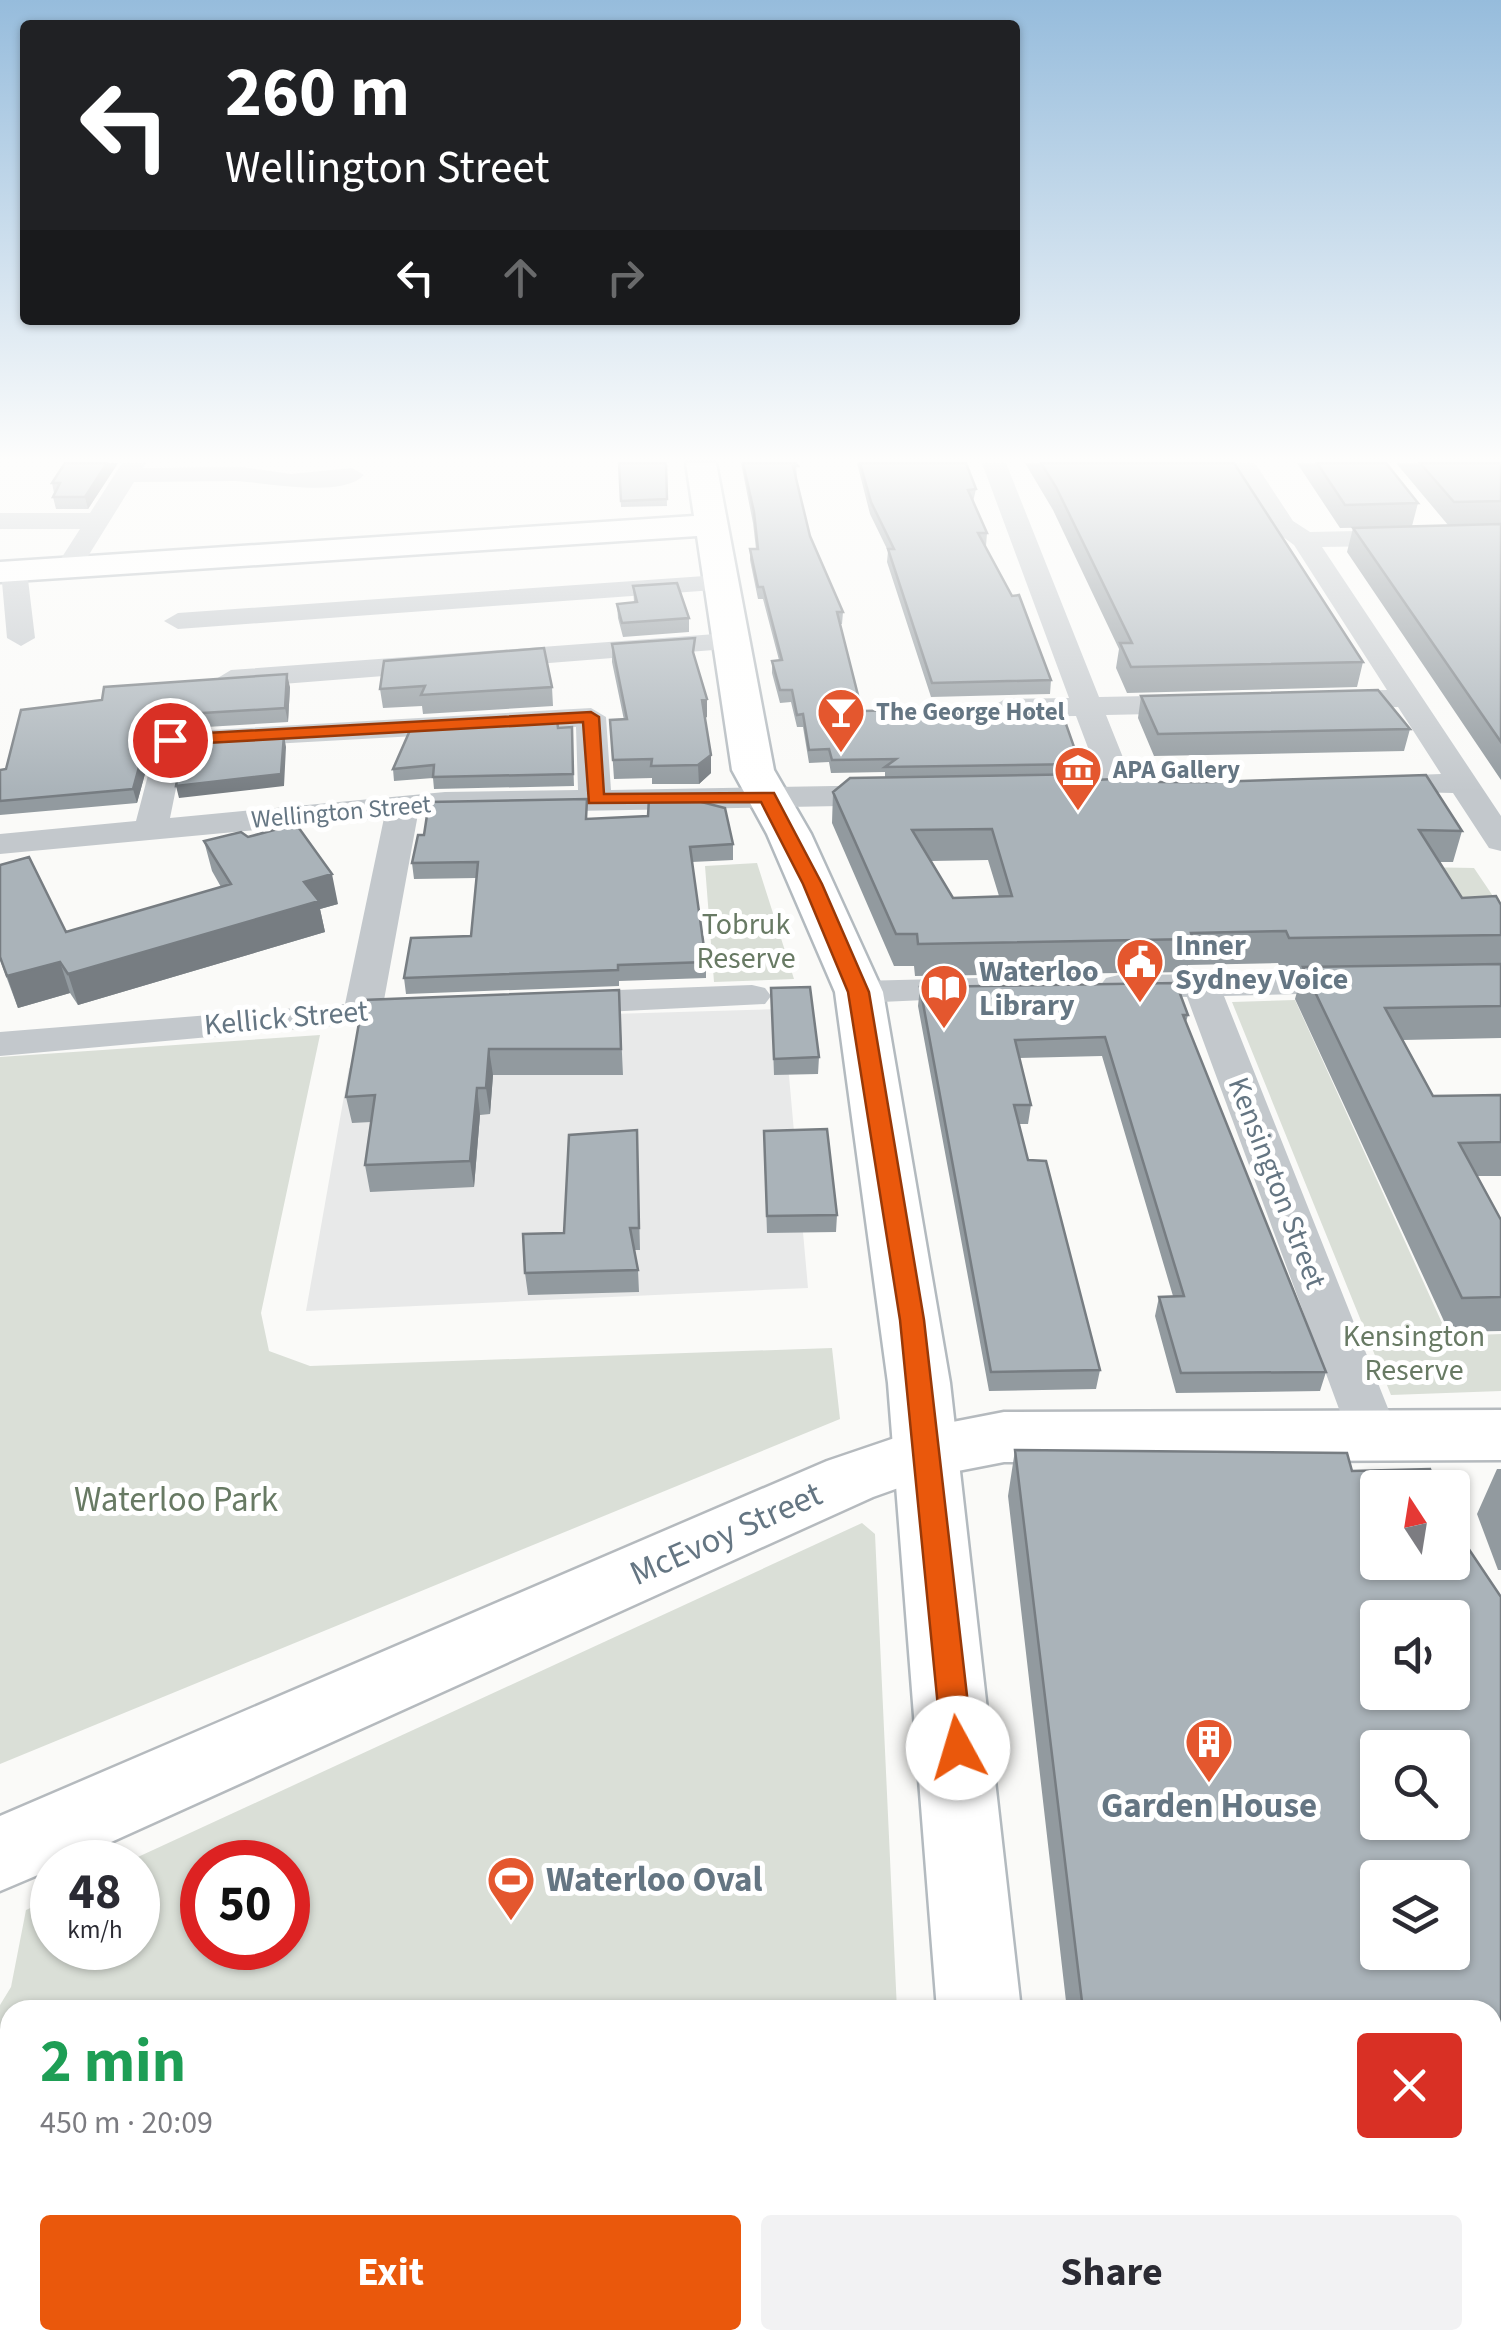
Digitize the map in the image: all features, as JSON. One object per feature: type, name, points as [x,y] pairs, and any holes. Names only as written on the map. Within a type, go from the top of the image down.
[{"type":"main road","points":[[717,573],[753,770],[797,850],[858,992],[912,1320],[928,1452],[978,2000]]},
{"type":"main road","name":"McEvoy Street","points":[[0,1854],[850,1479],[928,1452],[1004,1437],[1501,1435]]},
{"type":"street","points":[[7,573],[21,638]]},
{"type":"street","points":[[1037,573],[1120,790]]},
{"type":"street","points":[[1325,573],[1501,841]]},
{"type":"street","points":[[178,621],[719,583]]},
{"type":"street","points":[[203,681],[729,642]]},
{"type":"street","points":[[1293,701],[1407,698]]},
{"type":"street","points":[[979,709],[1236,703]]},
{"type":"street","points":[[151,830],[170,740],[591,717],[595,800]]},
{"type":"street","points":[[1334,785],[1462,782]]},
{"type":"street","points":[[1083,791],[1159,789]]},
{"type":"street","name":"Wellington Street","points":[[0,844],[404,805],[930,794]]},
{"type":"street","points":[[363,1011],[404,805]]},
{"type":"street","points":[[1088,986],[1386,983]]},
{"type":"street","name":"Kensington Street","points":[[1202,987],[1374,1436]]},
{"type":"street","points":[[858,992],[1011,988]]},
{"type":"street","points":[[518,1005],[752,996]]},
{"type":"street","name":"Kellick Street","points":[[0,1044],[363,1011],[460,1007]]},
{"type":"shaded area","points":[[783,1009],[808,1288],[306,1311],[349,1068],[610,1064],[611,1014]]},
{"type":"green space","name":"Tobruk Reserve","points":[[757,863],[794,979],[714,982],[705,866]]},
{"type":"green space","points":[[1417,867],[1474,868],[1501,908],[1439,908]]},
{"type":"green space","name":"Kensington Reserve","points":[[1295,1000],[1448,1336],[1501,1334],[1501,1391],[1391,1395],[1232,1002]]},
{"type":"green space","name":"Waterloo Park","points":[[320,1035],[261,1313],[269,1351],[310,1366],[832,1348],[840,1419],[0,1764],[0,1057]]},
{"type":"green space","points":[[862,1523],[875,1534],[897,2000],[3,2000],[11,1987],[26,1910],[30,1908],[30,1970],[160,1970],[160,1847]]},
{"type":"building","points":[[755,573],[826,573],[843,612],[837,612],[862,711],[1060,707],[1080,764],[885,767],[896,759],[832,760],[829,749],[809,750],[803,714],[797,715],[792,690],[780,690],[772,661],[782,660],[763,587],[758,587]]},
{"type":"building","points":[[896,573],[999,573],[1012,596],[1019,595],[1051,680],[932,683]]},
{"type":"building","points":[[1098,573],[1305,573],[1363,662],[1131,667],[1120,643],[1132,643]]},
{"type":"building","points":[[1384,573],[1501,573],[1501,742]]},
{"type":"building","points":[[677,583],[689,618],[622,623],[617,604],[637,602],[633,586]]},
{"type":"building","points":[[695,638],[693,652],[707,699],[702,700],[711,755],[698,765],[651,766],[652,759],[613,760],[610,720],[627,719],[612,644]]},
{"type":"building","points":[[544,648],[552,687],[421,695],[425,686],[380,689],[384,661]]},
{"type":"building","points":[[287,674],[285,708],[153,716],[133,789],[0,801],[0,770],[6,769],[21,710],[102,700],[104,687]]},
{"type":"building","points":[[1378,690],[1410,729],[1158,734],[1141,696]]},
{"type":"building","points":[[557,720],[558,728],[572,727],[573,774],[433,777],[434,765],[393,769],[411,728]]},
{"type":"building","points":[[284,735],[281,774],[176,786],[184,740]]},
{"type":"building","points":[[1092,774],[1094,780],[1157,777],[1159,782],[1212,782],[1426,775],[1462,831],[1419,830],[1462,898],[1496,896],[1501,905],[1501,935],[1289,938],[1286,931],[1191,933],[1193,939],[918,944],[917,934],[896,934],[833,792],[850,778]],"holes":[[[992,829],[1012,896],[953,898],[912,830]]]},
{"type":"building","points":[[682,797],[725,808],[733,844],[690,847],[706,962],[618,965],[618,970],[404,978],[411,938],[471,936],[478,862],[412,863],[418,835],[424,835],[429,802],[587,799],[586,819],[648,816],[649,798]]},
{"type":"building","points":[[296,824],[332,874],[304,882],[319,901],[68,974],[60,962],[7,976],[0,957],[0,865],[29,857],[66,932],[231,884],[204,841],[241,832],[248,837]]},
{"type":"building","points":[[1501,964],[1501,1006],[1385,1008],[1433,1096],[1501,1095],[1501,1142],[1459,1143],[1501,1220],[1501,1297],[1462,1298],[1303,967]]},
{"type":"building","points":[[1176,983],[1188,1015],[1183,1015],[1326,1372],[1181,1373],[1159,1297],[1184,1296],[1105,1037],[1015,1040],[1031,1105],[1014,1105],[1028,1160],[1046,1161],[1100,1370],[991,1372],[920,987]]},
{"type":"building","points":[[810,987],[819,1057],[774,1059],[771,988]]},
{"type":"building","points":[[619,990],[621,1049],[489,1049],[486,1088],[477,1088],[470,1161],[365,1165],[375,1095],[346,1097],[363,1000]]},
{"type":"building","points":[[827,1129],[837,1215],[767,1216],[764,1131]]},
{"type":"building","points":[[637,1130],[639,1228],[630,1228],[638,1270],[525,1273],[523,1234],[564,1233],[569,1135]]},
{"type":"building","name":"Garden House","points":[[1015,1450],[1347,1453],[1352,1471],[1360,1471],[1360,1580],[1470,1580],[1470,1551],[1501,1597],[1501,2000],[1082,2000]]},
{"type":"place","name":"The George Hotel","points":[[841,754]]},
{"type":"place","name":"APA Gallery","points":[[1078,812]]},
{"type":"place","name":"Inner Sydney Voice","points":[[1140,1004]]},
{"type":"place","name":"Waterloo Library","points":[[944,1030]]},
{"type":"place","name":"Garden House","points":[[1209,1784]]},
{"type":"place","name":"Waterloo Oval","points":[[511,1922]]},
{"type":"route","points":[[170,740],[389,725],[591,717],[595,800],[768,797],[789,834],[858,992],[912,1320],[958,1748]]}]
